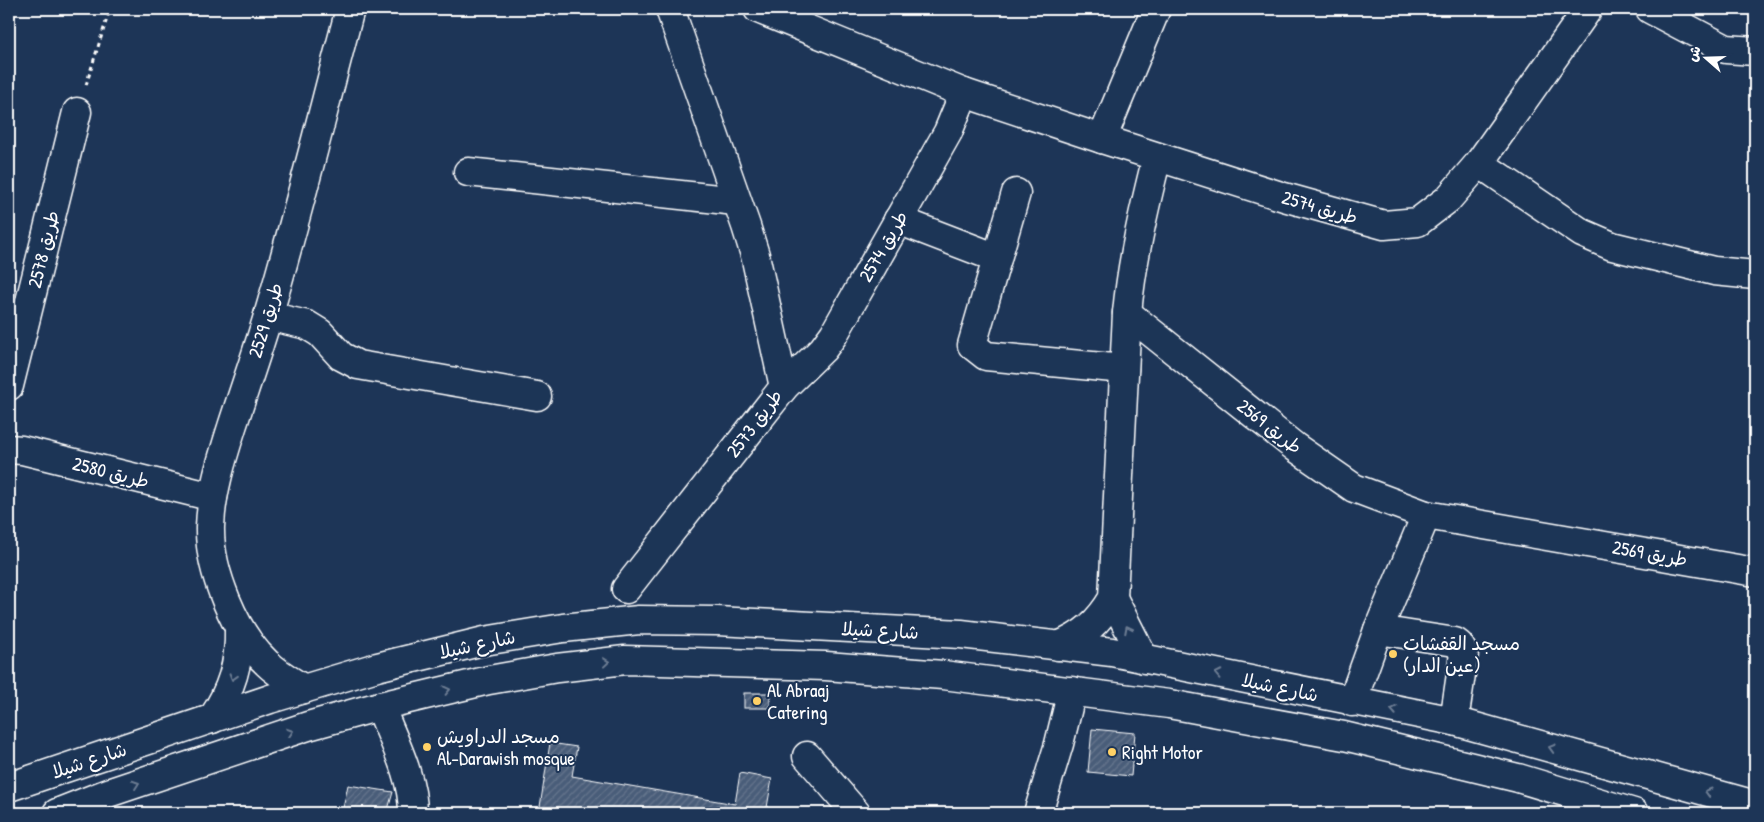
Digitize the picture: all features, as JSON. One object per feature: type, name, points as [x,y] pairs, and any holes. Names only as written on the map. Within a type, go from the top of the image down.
[{"type":"street","name":"طريق 2529","points":[[304,689],[267,663],[239,629],[219,580],[212,552],[210,527],[220,463],[268,316],[350,9]]},
{"type":"street","name":"طريق 2573","points":[[626,589],[784,387],[755,255],[670,9]]},
{"type":"street","name":"طريق 2574","points":[[758,9],[964,93],[1302,203],[1384,225],[1418,222],[1448,199],[1479,163],[1588,9]]},
{"type":"street","points":[[1102,139],[1156,9]]},
{"type":"street","points":[[1650,9],[1726,49],[1755,51]]},
{"type":"street","name":"طريق 2574","points":[[784,387],[823,349],[948,132],[964,93]]},
{"type":"street","name":"طريق 2578","points":[[9,386],[77,112]]},
{"type":"street","points":[[1144,659],[1113,598],[1130,279],[1157,157]]},
{"type":"street","points":[[1479,163],[1582,233],[1612,246],[1714,271],[1755,275]]},
{"type":"street","points":[[468,172],[736,200]]},
{"type":"street","points":[[1016,194],[972,345],[986,356],[1124,369]]},
{"type":"street","points":[[898,220],[997,258]]},
{"type":"street","name":"طريق 2569","points":[[1127,313],[1295,447],[1354,488],[1426,515],[1755,572]]},
{"type":"street","points":[[268,316],[307,325],[320,333],[341,356],[358,366],[537,396]]},
{"type":"street","name":"طريق 2580","points":[[9,449],[22,450],[214,497]]},
{"type":"street","points":[[1352,702],[1378,630],[1426,515]]},
{"type":"street","points":[[1058,646],[1084,633],[1096,623],[1113,598]]},
{"type":"street","name":"شارع شيلا","points":[[9,786],[270,699],[377,667],[484,641],[563,628],[639,620],[961,634],[1112,652],[1352,702],[1454,721],[1755,804]]},
{"type":"street","name":"طريق 2529","points":[[212,719],[224,701],[232,682],[240,647],[239,629]]},
{"type":"street","points":[[1378,630],[1454,642],[1459,645],[1464,654],[1454,721]]},
{"type":"street","name":"شارع شيلا","points":[[57,813],[106,803],[308,726],[380,706],[489,680],[557,668],[625,660],[826,666],[942,675],[1169,704],[1344,736],[1518,778],[1634,813]]},
{"type":"street","points":[[1038,813],[1072,691]]},
{"type":"street","points":[[380,706],[406,776],[411,793],[413,813]]},
{"type":"street","points":[[807,756],[856,813]]},
{"type":"path","points":[[77,112],[110,9]]},
{"type":"building","name":"Al Abraaj Catering","points":[[744,693],[770,693],[770,708],[744,708]]},
{"type":"building","name":"Right Motor","points":[[1092,729],[1135,733],[1131,776],[1088,772]]},
{"type":"building","points":[[550,743],[577,747],[572,776],[735,804],[740,773],[772,779],[766,813],[539,813]]},
{"type":"building","points":[[348,785],[393,792],[387,813],[342,813]]},
{"type":"place","name":"مسجد القفشات (عين الدار)","points":[[1393,654]]},
{"type":"place","name":"Al Abraaj Catering","points":[[757,701]]},
{"type":"place","name":"مسجد الدراويش Al-Darawish mosque","points":[[427,747]]},
{"type":"place","name":"Right Motor","points":[[1112,752]]}]
